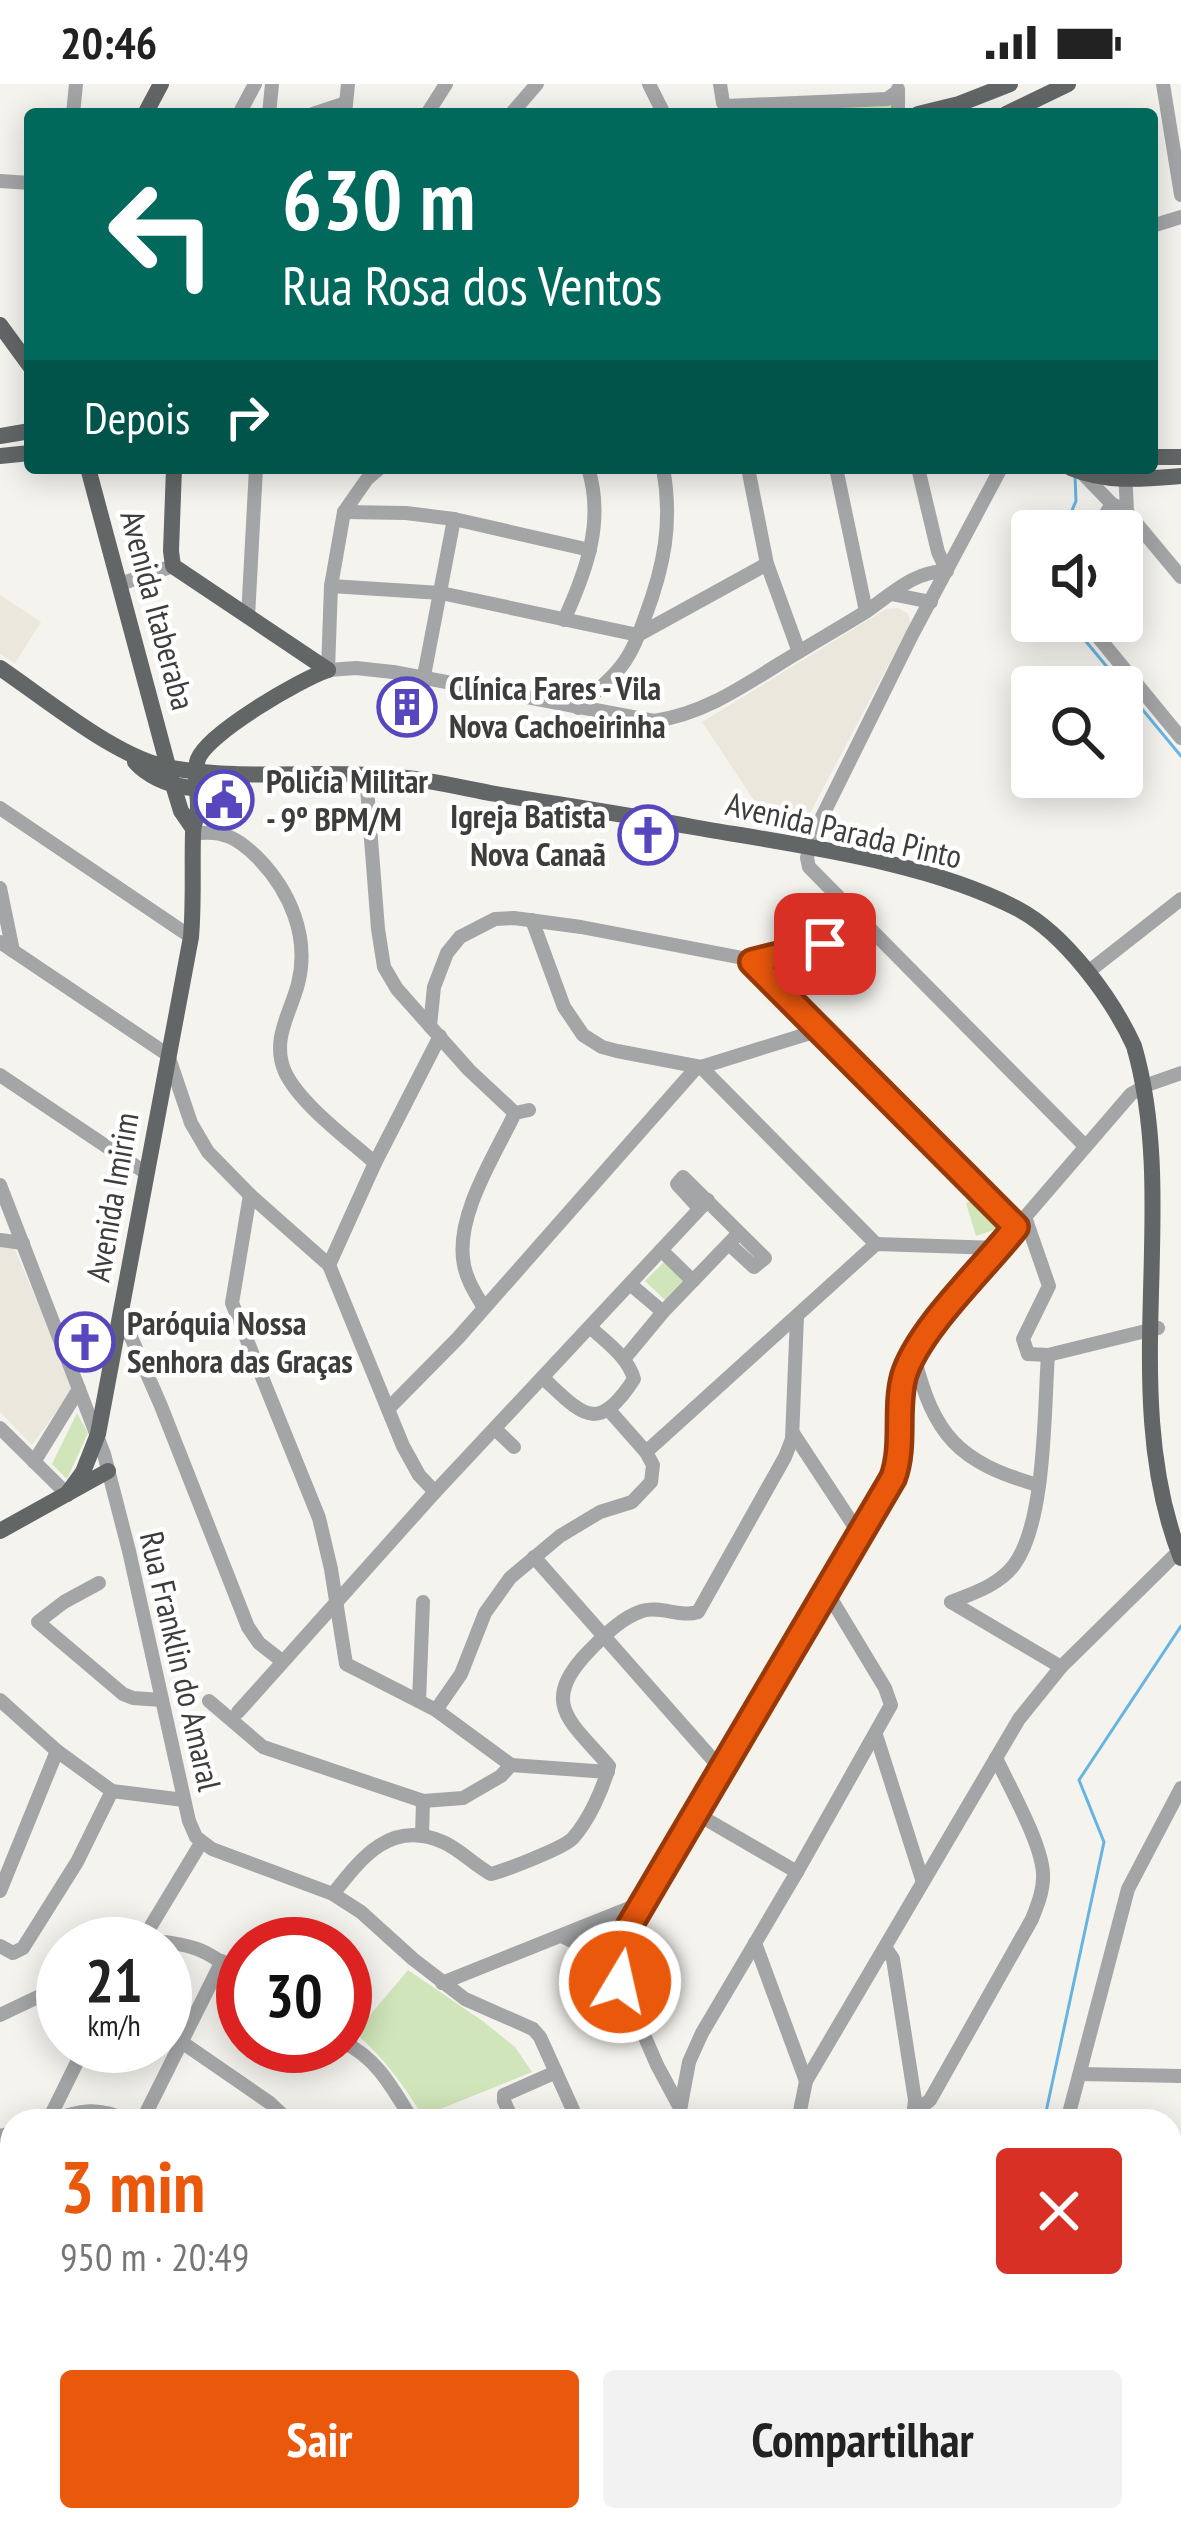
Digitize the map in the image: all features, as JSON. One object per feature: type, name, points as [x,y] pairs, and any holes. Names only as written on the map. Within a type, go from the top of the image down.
[{"type":"main road","points":[[964,108],[1010,84]]},
{"type":"main road","points":[[1018,108],[1068,84]]},
{"type":"main road","points":[[1,331],[24,359]]},
{"type":"main road","name":"Avenida Itaberaba","points":[[90,474],[171,777]]},
{"type":"main road","points":[[174,474],[173,566],[328,670]]},
{"type":"main road","points":[[1126,474],[1181,476]]},
{"type":"main road","name":"Avenida Parada Pinto","points":[[0,668],[131,756],[171,777],[228,785],[245,776]]},
{"type":"main road","points":[[131,756],[152,750],[160,732],[182,754],[195,753],[285,691],[328,670]]},
{"type":"main road","points":[[211,743],[219,772]]},
{"type":"main road","points":[[196,779],[199,757],[211,743]]},
{"type":"main road","name":"Avenida Parada Pinto","points":[[196,779],[219,772],[401,777],[809,848],[925,874],[1019,910],[1037,922],[1088,972],[1129,1037],[1157,1125],[1162,1181],[1159,1463],[1180,1555]]},
{"type":"main road","name":"Avenida Imirim","points":[[171,777],[181,811],[193,830]]},
{"type":"main road","name":"Avenida Imirim","points":[[67,1493],[83,1472],[98,1434],[146,1173],[170,1090],[168,1055],[191,937],[196,779]]},
{"type":"main road","points":[[0,1531],[108,1471]]},
{"type":"street","points":[[516,108],[537,84]]},
{"type":"street","points":[[720,84],[722,103],[731,106],[887,100],[898,88]]},
{"type":"street","points":[[1163,84],[1181,195]]},
{"type":"street","points":[[248,617],[256,474]]},
{"type":"street","points":[[373,474],[344,512],[331,586],[328,670],[375,670],[654,721],[673,718],[711,705],[916,576],[947,571]]},
{"type":"street","points":[[564,620],[590,550],[594,504],[589,474]]},
{"type":"street","points":[[578,708],[623,664],[638,635],[665,559],[664,474]]},
{"type":"street","points":[[749,474],[766,564],[799,652]]},
{"type":"street","points":[[837,474],[866,611]]},
{"type":"street","points":[[919,474],[947,571]]},
{"type":"street","points":[[998,474],[812,837],[809,867],[1085,1146]]},
{"type":"street","points":[[1087,474],[1124,510]]},
{"type":"street","points":[[1126,474],[1127,510]]},
{"type":"street","points":[[1108,510],[1112,503]]},
{"type":"street","points":[[344,512],[454,519],[590,550]]},
{"type":"street","points":[[414,728],[454,519]]},
{"type":"street","points":[[1143,531],[1181,576]]},
{"type":"street","points":[[331,586],[440,593],[638,635],[766,564]]},
{"type":"street","points":[[120,584],[173,566]]},
{"type":"street","points":[[891,594],[931,602]]},
{"type":"street","points":[[1102,642],[1181,738]]},
{"type":"street","points":[[366,775],[384,968],[469,1070],[522,1112],[474,1197],[464,1231],[467,1278],[484,1308]]},
{"type":"street","points":[[0,808],[191,937]]},
{"type":"street","points":[[193,830],[217,832],[242,843],[281,887],[299,930],[300,951],[298,982],[279,1043],[285,1072],[315,1109],[375,1163]]},
{"type":"street","points":[[0,888],[7,947],[168,1055]]},
{"type":"street","points":[[1088,972],[1181,899]]},
{"type":"street","points":[[329,1265],[435,1031],[434,987],[447,953],[460,938],[495,919],[532,920],[752,962],[1021,1222],[1049,1286],[1023,1345],[1032,1356],[1158,1328]]},
{"type":"street","points":[[532,920],[564,1007],[583,1035],[617,1051],[699,1067],[820,1030]]},
{"type":"street","points":[[752,962],[868,929]]},
{"type":"street","points":[[699,1067],[876,1244],[998,1248]]},
{"type":"street","points":[[389,1408],[699,1067]]},
{"type":"street","points":[[610,1959],[897,1468],[903,1381],[914,1355],[952,1302],[1130,1094],[1181,1073]]},
{"type":"street","points":[[0,1075],[146,1173]]},
{"type":"street","points":[[170,1090],[208,1152],[329,1265],[410,1460],[435,1492]]},
{"type":"street","name":"Rua Franklin do Amaral","points":[[0,1185],[98,1434],[130,1551],[184,1800],[201,1844]]},
{"type":"street","points":[[250,1195],[232,1303],[320,1518],[344,1659],[350,1669],[436,1710],[511,1765],[608,1772]]},
{"type":"street","points":[[238,1712],[703,1204],[734,1238],[624,1359]]},
{"type":"street","points":[[0,1240],[23,1243]]},
{"type":"street","points":[[646,1452],[876,1244]]},
{"type":"street","points":[[661,1250],[693,1281]]},
{"type":"street","points":[[630,1284],[663,1312]]},
{"type":"street","points":[[333,1894],[372,1848],[397,1838],[440,1840],[487,1872],[497,1873],[569,1841],[595,1800],[609,1765],[569,1721],[562,1695],[569,1673],[603,1636],[646,1610],[698,1612],[785,1457],[793,1433],[797,1316]]},
{"type":"street","points":[[119,1323],[131,1337],[161,1406],[248,1627],[282,1661]]},
{"type":"street","points":[[542,1378],[580,1411],[589,1415],[608,1409],[634,1379],[624,1359],[590,1328]]},
{"type":"street","points":[[914,1355],[929,1406],[946,1435],[994,1470],[1038,1486]]},
{"type":"street","points":[[1048,1355],[1038,1486],[1025,1546],[1002,1577],[951,1602],[1061,1667]]},
{"type":"street","points":[[34,1462],[80,1389]]},
{"type":"street","points":[[436,1710],[461,1674],[496,1594],[534,1557],[583,1521],[632,1502],[654,1474],[646,1452],[608,1409]]},
{"type":"street","points":[[0,1428],[67,1493]]},
{"type":"street","points":[[495,1430],[514,1448]]},
{"type":"street","points":[[793,1433],[860,1534]]},
{"type":"street","points":[[800,2109],[806,2080],[1019,1719],[1061,1667],[1180,1555]]},
{"type":"street","points":[[534,1557],[722,1770]]},
{"type":"street","points":[[99,1583],[38,1622],[123,1694],[162,1700]]},
{"type":"street","points":[[680,2109],[695,2048],[891,1706],[890,1696],[827,1592]]},
{"type":"street","points":[[419,1700],[423,1602]]},
{"type":"street","points":[[0,1700],[112,1791],[184,1800]]},
{"type":"street","points":[[209,1701],[263,1748],[423,1801],[463,1798],[511,1765]]},
{"type":"street","points":[[876,1735],[922,1879]]},
{"type":"street","points":[[0,1891],[58,1751]]},
{"type":"street","points":[[921,2109],[1032,1919],[1041,1891],[1038,1850],[996,1758]]},
{"type":"street","points":[[1070,2109],[1128,1889],[1181,1788]]},
{"type":"street","points":[[0,1946],[13,1953],[23,1948],[77,1862],[112,1791]]},
{"type":"street","points":[[422,1836],[423,1801]]},
{"type":"street","points":[[697,1814],[797,1872]]},
{"type":"street","points":[[157,1917],[201,1844],[333,1894],[362,1912],[465,1999],[533,2029],[573,2109]]},
{"type":"street","points":[[442,1983],[646,1901]]},
{"type":"street","points":[[561,1936],[610,1959],[676,2109]]},
{"type":"street","points":[[755,1942],[806,2080]]},
{"type":"street","points":[[885,1947],[893,1959],[914,2109]]},
{"type":"street","points":[[192,2024],[216,1974]]},
{"type":"street","points":[[0,2014],[36,1997]]},
{"type":"street","points":[[192,2049],[276,2109]]},
{"type":"street","points":[[372,2061],[405,2109]]},
{"type":"street","points":[[508,2109],[504,2095],[556,2072]]},
{"type":"street","points":[[54,2109],[72,2073]]},
{"type":"street","points":[[148,2109],[167,2073]]},
{"type":"street","points":[[1080,2074],[1181,2076]]},
{"type":"shaded area","points":[[0,595],[41,622],[15,663],[0,654]]},
{"type":"shaded area","points":[[898,608],[911,622],[800,832],[771,826],[702,722],[886,609]]},
{"type":"shaded area","points":[[0,1246],[14,1248],[74,1387],[32,1445],[0,1412]]},
{"type":"green space","points":[[893,103],[894,108],[733,108]]},
{"type":"green space","points":[[243,794],[234,822],[209,824],[206,800]]},
{"type":"green space","points":[[977,1200],[1006,1226],[976,1236],[966,1203]]},
{"type":"green space","points":[[666,1260],[685,1279],[665,1300],[645,1281]]},
{"type":"green space","points":[[77,1413],[88,1433],[67,1479],[52,1464]]},
{"type":"green space","points":[[408,1970],[515,2047],[532,2072],[440,2109],[418,2109],[372,2050],[372,2013]]},
{"type":"waterway","points":[[1072,510],[1075,476]]},
{"type":"waterway","points":[[1086,642],[1181,756]]},
{"type":"waterway","points":[[1047,2109],[1104,1842],[1079,1780],[1181,1626]]},
{"type":"place","name":"Clínica Fares - Vila Nova Cachoeirinha","points":[[407,707]]},
{"type":"place","name":"Policia Militar - 9º BPM/M","points":[[224,800]]},
{"type":"place","name":"Igreja Batista Nova Canaã","points":[[648,835]]},
{"type":"place","name":"Paróquia Nossa Senhora das Graças","points":[[85,1342]]},
{"type":"route","points":[[620,1982],[610,1959],[893,1478],[909,1364],[952,1302],[1016,1227],[752,962],[825,944]]}]
